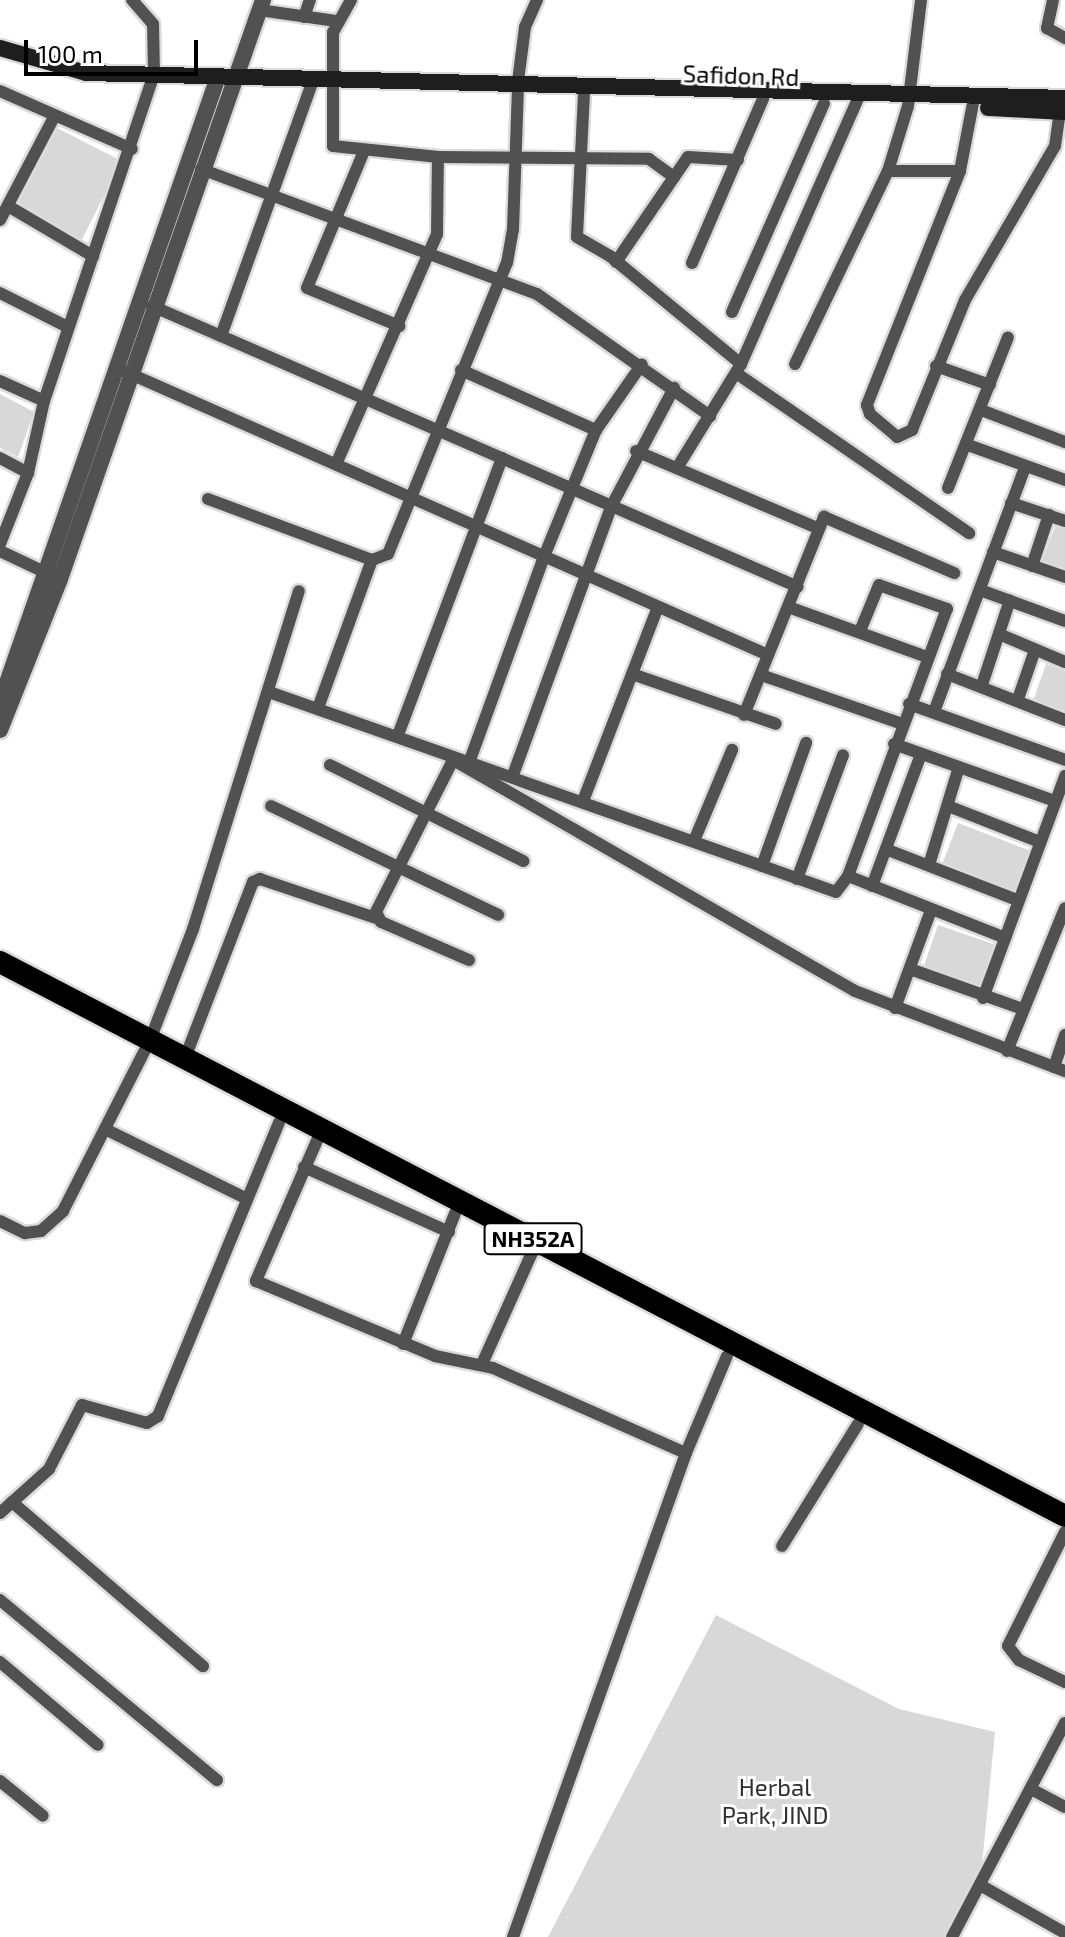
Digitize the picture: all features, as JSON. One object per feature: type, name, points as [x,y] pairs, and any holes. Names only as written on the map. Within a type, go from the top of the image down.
[{"type":"highway","name":"NH352A","points":[[0,962],[279,1122],[319,1135],[452,1223],[532,1253],[1065,1532]]},
{"type":"highway","name":"NH352A","points":[[0,979],[147,1046],[185,1058],[319,1135],[1065,1516]]},
{"type":"main road","name":"Safidon Rd","points":[[0,48],[86,73],[1063,105]]},
{"type":"main road","name":"Safidon Rd","points":[[518,86],[584,93],[824,103],[857,100]]},
{"type":"street","points":[[0,544],[28,473],[44,401],[132,149],[154,74],[153,24],[132,0]]},
{"type":"street","points":[[304,17],[310,0]]},
{"type":"street","points":[[351,0],[336,21],[330,81],[331,143],[364,151],[438,157],[515,155],[649,159],[674,177]]},
{"type":"street","points":[[208,499],[372,560],[388,554],[461,370],[502,279],[513,230],[518,86],[525,27],[537,0]]},
{"type":"street","points":[[795,364],[888,171],[909,102],[921,0]]},
{"type":"street","points":[[1053,0],[1047,28],[1065,38]]},
{"type":"street","points":[[0,703],[54,576],[226,77],[261,5],[304,17],[336,21]]},
{"type":"street","points":[[123,370],[152,306],[201,169],[226,77]]},
{"type":"street","points":[[221,336],[276,194],[313,81]]},
{"type":"street","points":[[0,91],[132,149]]},
{"type":"street","points":[[584,93],[577,237],[616,262],[738,369],[969,533]]},
{"type":"street","points":[[692,263],[763,99]]},
{"type":"street","points":[[677,468],[738,369],[857,100]]},
{"type":"street","points":[[732,312],[824,103]]},
{"type":"street","points":[[974,103],[960,171],[867,410],[891,434],[909,435],[936,366],[970,293],[1055,146],[1063,105]]},
{"type":"street","points":[[0,220],[54,117]]},
{"type":"street","points":[[364,151],[308,291],[399,326]]},
{"type":"street","points":[[616,262],[674,177],[694,155],[738,160]]},
{"type":"street","points":[[337,462],[399,326],[440,221],[438,157]]},
{"type":"street","points":[[201,169],[338,217],[502,279],[556,303],[710,416]]},
{"type":"street","points":[[888,171],[960,171]]},
{"type":"street","points":[[8,206],[93,256]]},
{"type":"street","points":[[0,293],[68,327]]},
{"type":"street","points":[[152,306],[798,587]]},
{"type":"street","points":[[948,488],[968,445],[1008,337]]},
{"type":"street","points":[[470,760],[543,559],[596,430],[642,364]]},
{"type":"street","points":[[936,366],[990,385]]},
{"type":"street","points":[[123,370],[337,462],[543,559],[768,655]]},
{"type":"street","points":[[461,370],[596,430]]},
{"type":"street","points":[[0,381],[44,401]]},
{"type":"street","points":[[513,775],[582,575],[636,451],[674,388]]},
{"type":"street","points":[[981,410],[1065,442]]},
{"type":"street","points":[[968,445],[1065,480]]},
{"type":"street","points":[[636,451],[817,528]]},
{"type":"street","points":[[0,458],[28,473]]},
{"type":"street","points":[[398,735],[502,458]]},
{"type":"street","points":[[934,712],[1025,467]]},
{"type":"street","points":[[1011,503],[1065,521]]},
{"type":"street","points":[[1032,566],[1049,515]]},
{"type":"street","points":[[744,715],[791,608],[817,528],[824,517],[833,518],[954,573]]},
{"type":"street","points":[[0,551],[54,576]]},
{"type":"street","points":[[993,552],[1065,577]]},
{"type":"street","points":[[318,708],[372,560]]},
{"type":"street","points":[[269,692],[428,744],[836,892],[848,876],[900,723],[947,609],[879,585],[860,631]]},
{"type":"street","points":[[980,590],[1065,621]]},
{"type":"street","points":[[0,1221],[25,1233],[52,1224],[147,1046],[193,929],[299,591]]},
{"type":"street","points":[[982,685],[1010,600]]},
{"type":"street","points":[[791,608],[927,657]]},
{"type":"street","points":[[583,801],[657,609]]},
{"type":"street","points":[[999,634],[1065,662]]},
{"type":"street","points":[[1018,699],[1035,650]]},
{"type":"street","points":[[0,730],[11,674]]},
{"type":"street","points":[[632,674],[776,724]]},
{"type":"street","points":[[947,674],[1018,699],[1065,720]]},
{"type":"street","points":[[761,675],[900,723]]},
{"type":"street","points":[[909,704],[1064,757]]},
{"type":"street","points":[[762,866],[806,743]]},
{"type":"street","points":[[428,744],[829,977],[895,1008],[1059,1069],[1065,1035]]},
{"type":"street","points":[[894,744],[1055,801]]},
{"type":"street","points":[[694,841],[732,750]]},
{"type":"street","points":[[872,886],[888,850],[921,754]]},
{"type":"street","points":[[797,879],[843,755]]},
{"type":"street","points":[[376,918],[429,815],[453,760]]},
{"type":"street","points":[[330,765],[523,861]]},
{"type":"street","points":[[929,865],[959,767]]},
{"type":"street","points":[[983,998],[1065,776]]},
{"type":"street","points":[[271,806],[498,915]]},
{"type":"street","points":[[948,806],[1040,842]]},
{"type":"street","points":[[888,850],[1017,900]]},
{"type":"street","points":[[848,876],[1005,938]]},
{"type":"street","points":[[185,1058],[253,882],[260,879],[376,918],[469,960]]},
{"type":"street","points":[[895,1008],[931,910]]},
{"type":"street","points":[[1007,1051],[1064,916]]},
{"type":"street","points":[[910,969],[983,998],[1023,1009]]},
{"type":"street","points":[[0,1513],[49,1469],[82,1405],[147,1423],[158,1416],[279,1122]]},
{"type":"street","points":[[105,1129],[247,1199]]},
{"type":"street","points":[[319,1135],[256,1281],[403,1344],[482,1364],[686,1453]]},
{"type":"street","points":[[304,1167],[452,1223],[403,1344]]},
{"type":"street","points":[[482,1364],[532,1253]]},
{"type":"street","points":[[513,1937],[686,1453],[727,1356]]},
{"type":"street","points":[[782,1546],[858,1424]]},
{"type":"street","points":[[12,1502],[203,1666]]},
{"type":"street","points":[[1065,1532],[1008,1646],[1019,1660],[1065,1682]]},
{"type":"street","points":[[0,1600],[217,1780]]},
{"type":"street","points":[[0,1662],[98,1745]]},
{"type":"street","points":[[952,1937],[1065,1723]]},
{"type":"street","points":[[0,1781],[43,1816]]},
{"type":"street","points":[[1031,1789],[1065,1807]]},
{"type":"street","points":[[980,1885],[1065,1933]]},
{"type":"green space","points":[[55,127],[122,161],[82,239],[15,205]]},
{"type":"green space","points":[[0,394],[34,412],[18,457],[0,448]]},
{"type":"green space","points":[[1057,522],[1065,525],[1065,570],[1042,561]]},
{"type":"green space","points":[[1046,664],[1065,671],[1065,716],[1032,704]]},
{"type":"green space","points":[[958,823],[1037,853],[1020,898],[941,868]]},
{"type":"green space","points":[[938,925],[1006,948],[990,995],[922,971]]},
{"type":"green space","name":"Herbal Park, JIND","points":[[716,1615],[899,1709],[995,1732],[980,1885],[952,1937],[548,1937]]}]
